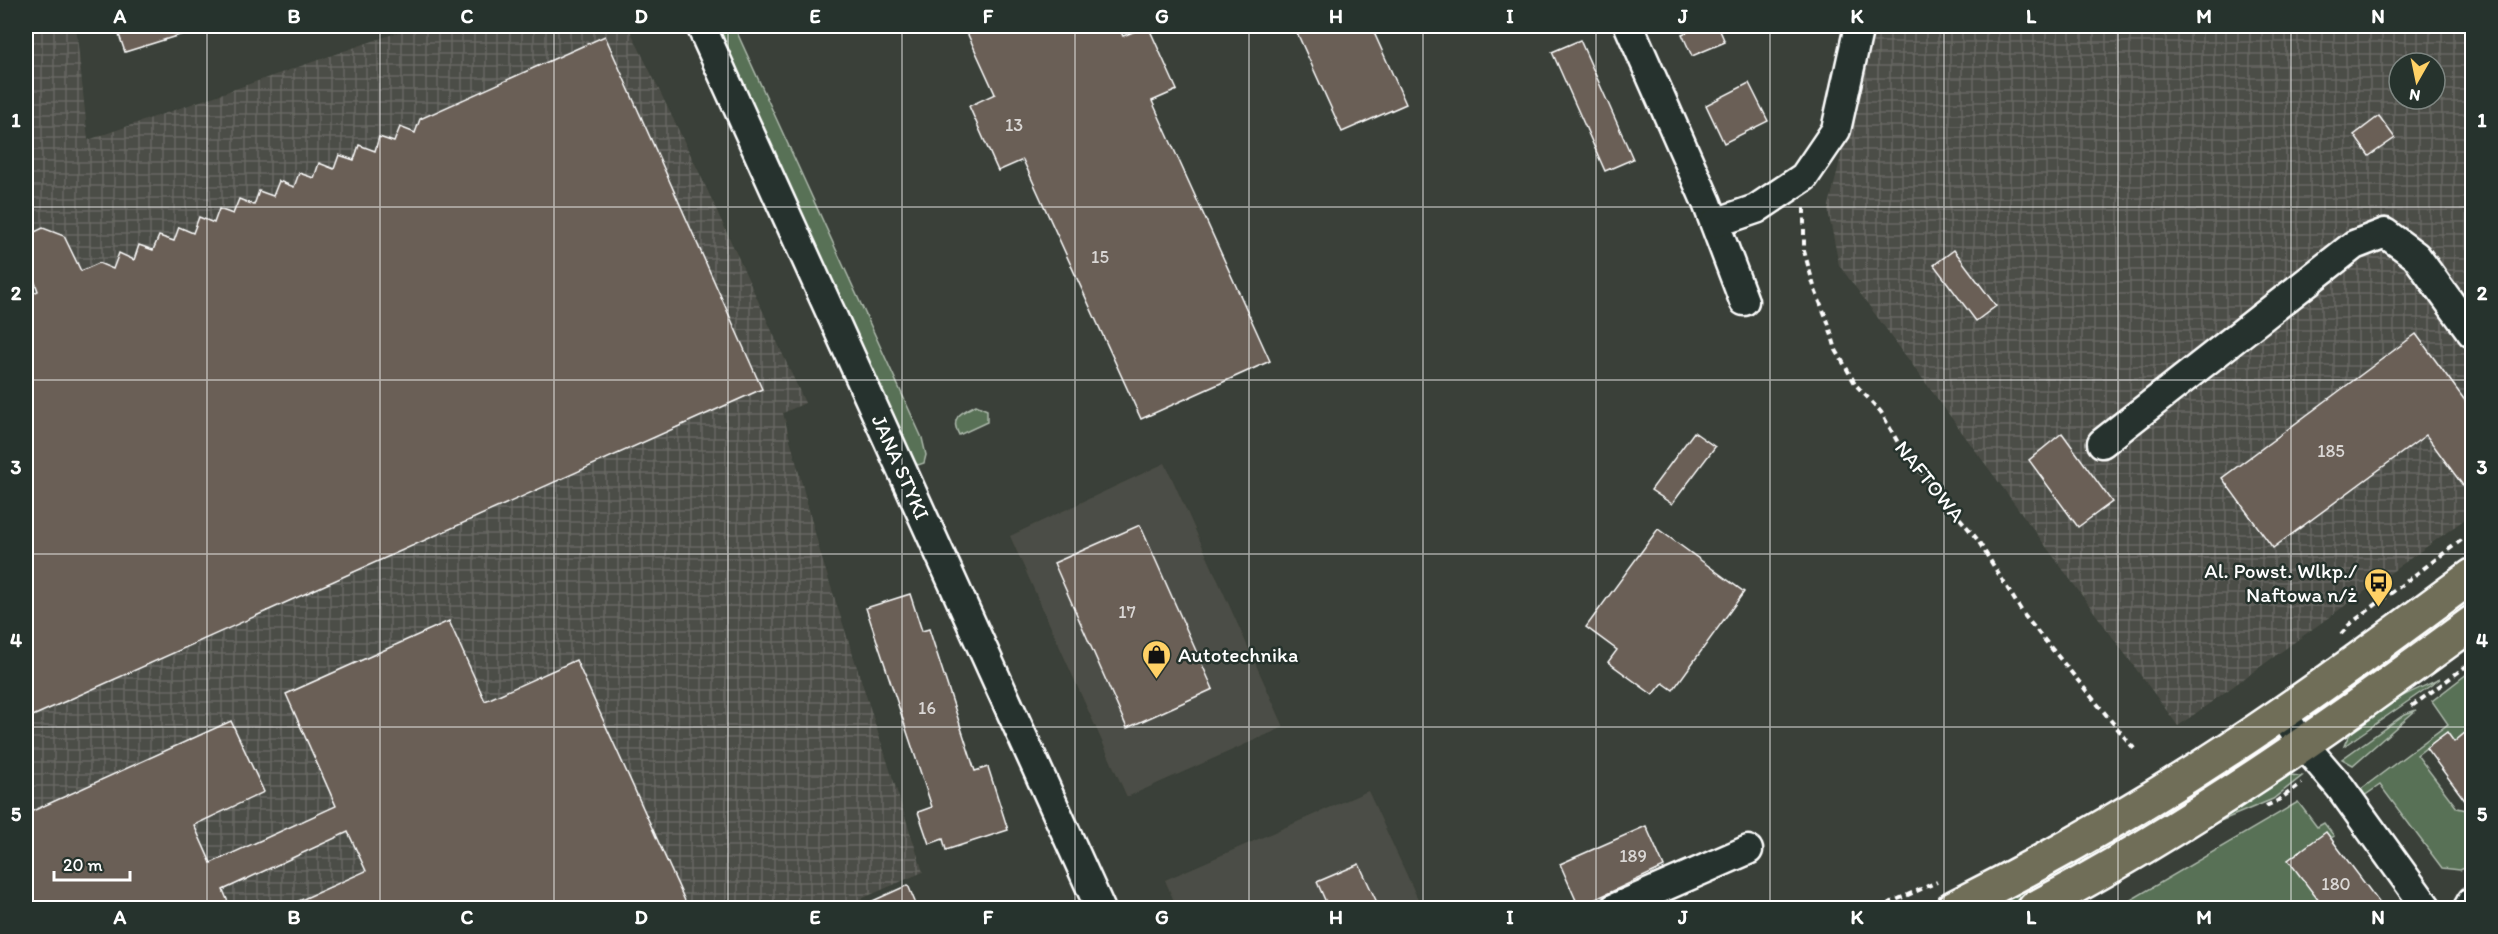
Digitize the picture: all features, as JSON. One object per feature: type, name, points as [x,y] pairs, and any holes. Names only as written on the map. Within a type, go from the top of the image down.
[{"type":"main road","points":[[1946,895],[2049,858],[2158,794],[2282,714],[2472,576]]},
{"type":"main road","points":[[2035,909],[2144,847],[2303,744],[2472,623]]},
{"type":"street","name":"JANA STYKI","points":[[701,26],[1100,909]]},
{"type":"street","points":[[1629,26],[1715,223],[1744,301]]},
{"type":"street","points":[[1715,223],[1756,209],[1804,177],[1836,130],[1859,26]]},
{"type":"street","points":[[2102,443],[2354,245],[2385,232],[2416,256],[2472,333]]},
{"type":"street","points":[[2282,714],[2303,744],[2340,787],[2427,909]]},
{"type":"street","points":[[1616,909],[1748,850]]},
{"type":"street","points":[[2468,909],[2472,901]]},
{"type":"path","name":"NAFTOWA","points":[[1804,177],[1804,251],[1836,350],[1856,385],[1881,412],[1901,448],[1977,539],[2024,615],[2136,751]]},
{"type":"path","points":[[2336,640],[2350,624],[2472,532]]},
{"type":"path","points":[[1878,909],[1946,895]]},
{"type":"shaded area","points":[[26,26],[76,26],[88,140],[416,26],[628,26],[699,172],[805,403],[783,413],[822,559],[923,872],[840,908],[26,908]]},
{"type":"shaded area","points":[[1872,26],[2472,26],[2472,514],[2178,726],[1839,265],[1828,210]]},
{"type":"shaded area","points":[[1165,463],[1284,727],[1127,797],[1010,536]]},
{"type":"shaded area","points":[[1368,791],[1422,908],[1177,908],[1165,880]]},
{"type":"green space","points":[[715,26],[734,26],[922,438],[926,455],[924,463],[918,465],[912,460]]},
{"type":"green space","points":[[976,405],[987,410],[987,422],[959,435],[955,424],[956,419]]},
{"type":"green space","points":[[2472,592],[2472,604],[2320,716],[2313,715],[2313,709]]},
{"type":"green space","points":[[2472,670],[2472,727],[2454,742],[2447,732],[2417,755],[2457,808],[2472,811],[2472,865],[2460,870],[2442,868],[2380,785],[2364,796],[2360,790],[2448,724],[2432,701]]},
{"type":"green space","points":[[2440,679],[2344,746],[2350,734],[2371,714],[2400,697]]},
{"type":"green space","points":[[2416,710],[2353,765],[2342,759],[2405,714]]},
{"type":"green space","points":[[2262,743],[2269,751],[2065,876],[2002,908],[1985,908]]},
{"type":"green space","points":[[2289,775],[2302,776],[2273,799],[2206,827],[2276,779]]},
{"type":"green space","points":[[2298,802],[2317,827],[2324,823],[2334,836],[2297,863],[2331,908],[2117,908]]},
{"type":"building","points":[[116,26],[195,26],[196,30],[125,52]]},
{"type":"building","points":[[964,26],[1118,26],[1123,36],[1148,26],[1177,90],[1152,101],[1270,361],[1141,419],[1023,160],[998,171],[969,106],[995,94]]},
{"type":"building","points":[[1294,26],[1371,26],[1406,104],[1342,132]]},
{"type":"building","points":[[1702,26],[1718,26],[1725,42],[1692,56],[1682,34]]},
{"type":"building","points":[[605,36],[762,389],[26,719],[26,297],[38,291],[26,258],[26,236],[43,228],[64,236],[81,271],[99,263],[113,269],[119,253],[134,260],[139,245],[153,250],[159,236],[174,241],[179,227],[193,233],[199,217],[214,223],[219,209],[233,214],[239,199],[254,205],[259,191],[273,196],[279,181],[294,187],[299,173],[314,178],[319,163],[334,169],[339,155],[354,160],[359,145],[375,151],[379,137],[394,142],[400,127],[415,133],[420,119]]},
{"type":"building","points":[[1580,40],[1633,159],[1605,171],[1552,52]]},
{"type":"building","points":[[1749,83],[1768,121],[1724,143],[1706,105]]},
{"type":"building","points":[[2379,116],[2395,138],[2369,156],[2354,135]]},
{"type":"building","points":[[1954,250],[1996,306],[1976,321],[1934,265]]},
{"type":"building","points":[[2416,334],[2472,410],[2472,498],[2426,435],[2273,548],[2222,478]]},
{"type":"building","points":[[1694,432],[1715,447],[1672,504],[1651,490]]},
{"type":"building","points":[[2062,433],[2112,502],[2078,527],[2029,460]]},
{"type":"building","points":[[1140,525],[1213,689],[1127,728],[1054,563]]},
{"type":"building","points":[[1658,529],[1744,592],[1673,690],[1663,683],[1653,695],[1608,662],[1617,650],[1586,627]]},
{"type":"building","points":[[910,594],[922,631],[929,629],[975,771],[988,767],[1008,830],[946,850],[943,839],[929,844],[918,812],[932,807],[866,608]]},
{"type":"building","points":[[449,621],[485,701],[576,660],[686,903],[675,909],[281,909],[366,871],[348,832],[223,890],[231,909],[26,909],[26,814],[231,721],[264,792],[194,825],[211,863],[336,806],[286,694]]},
{"type":"building","points":[[2472,727],[2472,810],[2426,748],[2447,732],[2454,742]]},
{"type":"building","points":[[1646,826],[1664,867],[1579,907],[1560,864]]},
{"type":"building","points":[[2326,832],[2384,909],[2325,909],[2288,860]]},
{"type":"building","points":[[1359,864],[1380,909],[1329,909],[1317,882]]},
{"type":"building","points":[[908,885],[918,909],[855,909]]},
{"type":"place","name":"Al. Powst. Wlkp./ Naftowa n/ż","points":[[2378,608]]},
{"type":"place","name":"Autotechnika","points":[[1157,680]]}]
